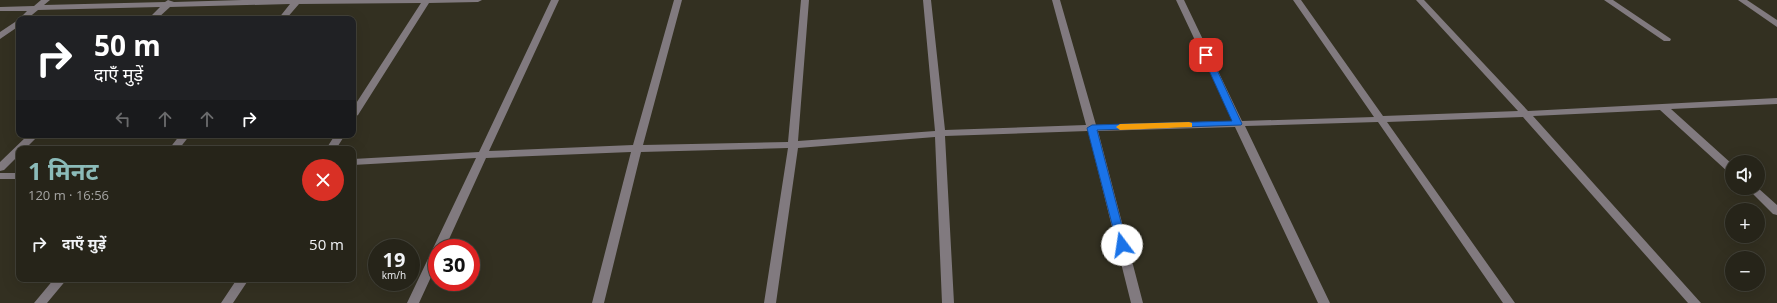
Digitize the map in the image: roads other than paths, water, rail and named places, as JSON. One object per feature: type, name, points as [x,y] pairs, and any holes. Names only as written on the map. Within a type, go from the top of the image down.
[{"type":"street","points":[[26,16],[46,0]]},
{"type":"street","points":[[0,9],[170,2],[478,0]]},
{"type":"street","points":[[443,239],[556,0]]},
{"type":"street","points":[[598,303],[637,149],[678,0]]},
{"type":"street","points":[[770,303],[794,145],[805,0]]},
{"type":"street","points":[[927,0],[940,133],[948,303]]},
{"type":"street","points":[[1056,0],[1092,128],[1137,303]]},
{"type":"street","points":[[1180,0],[1324,303]]},
{"type":"street","points":[[1297,0],[1382,119],[1509,303]]},
{"type":"street","points":[[1420,0],[1526,114],[1695,303]]},
{"type":"street","points":[[1608,0],[1667,38]]},
{"type":"street","points":[[1742,0],[1777,24]]},
{"type":"street","points":[[284,16],[297,1]]},
{"type":"street","points":[[356,110],[427,1]]},
{"type":"street","points":[[155,16],[170,2]]},
{"type":"street","points":[[0,36],[16,24]]},
{"type":"street","points":[[356,162],[571,150],[794,145],[940,133],[1526,114],[1777,101]]},
{"type":"street","points":[[1663,107],[1725,164]]},
{"type":"street","points":[[22,146],[31,138]]},
{"type":"street","points":[[176,146],[183,138]]},
{"type":"street","points":[[0,168],[16,152]]},
{"type":"street","points":[[0,176],[16,176]]},
{"type":"street","points":[[1760,195],[1777,211]]},
{"type":"street","points":[[413,303],[428,271]]},
{"type":"street","points":[[40,303],[58,282]]},
{"type":"street","points":[[227,303],[242,282]]}]
